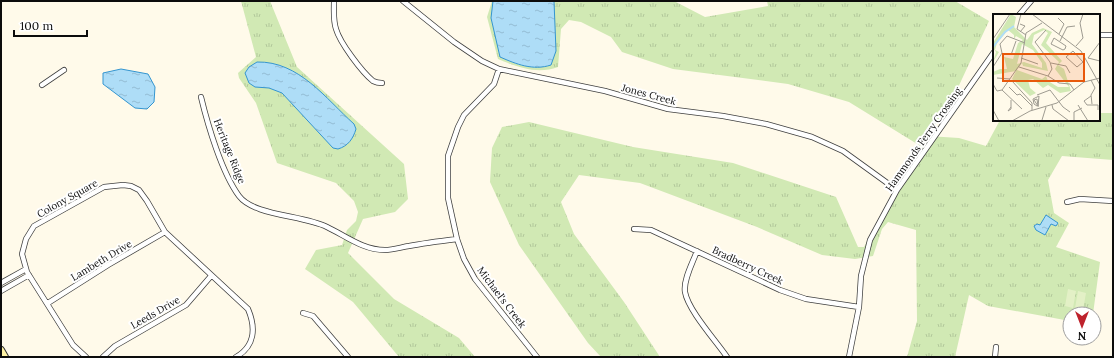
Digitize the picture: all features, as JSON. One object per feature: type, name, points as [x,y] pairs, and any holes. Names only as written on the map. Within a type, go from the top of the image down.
[{"type":"main road","points":[[1,350],[5,357]]},
{"type":"street","points":[[334,1],[336,30],[343,44],[352,58],[374,81],[382,83]]},
{"type":"street","name":"Jones Creek","points":[[403,1],[454,42],[482,61],[499,69],[605,91],[668,109],[759,122],[812,137],[843,151],[897,190]]},
{"type":"street","points":[[1020,14],[1031,1]]},
{"type":"street","points":[[1100,35],[1113,35]]},
{"type":"street","name":"Hammonds Ferry Crossing","points":[[849,357],[859,307],[861,276],[870,240],[897,190],[993,53]]},
{"type":"street","name":"Michael's Creek","points":[[499,69],[494,84],[464,114],[448,156],[448,198],[457,239],[464,259],[475,279],[538,357]]},
{"type":"street","points":[[42,85],[64,70]]},
{"type":"street","name":"Heritage Ridge","points":[[201,97],[212,136],[230,180],[240,197],[251,206],[266,212],[298,217],[326,226],[368,248],[387,250],[457,239]]},
{"type":"street","name":"Colony Square","points":[[86,357],[73,345],[29,275],[22,254],[23,246],[34,226],[104,187],[123,185],[131,186],[138,190],[147,201],[165,232],[248,309],[252,318],[253,339],[248,348],[236,357]]},
{"type":"street","points":[[1067,202],[1080,199],[1113,201]]},
{"type":"street","name":"Bradberry Creek","points":[[634,229],[650,230],[780,290],[806,299],[859,307]]},
{"type":"street","name":"Lambeth Drive","points":[[48,303],[108,265],[165,232]]},
{"type":"street","points":[[697,251],[688,276],[685,291],[690,306],[727,357]]},
{"type":"street","points":[[1,283],[26,269]]},
{"type":"street","points":[[1,291],[29,275]]},
{"type":"street","name":"Leeds Drive","points":[[104,357],[114,346],[186,305],[211,276]]},
{"type":"street","points":[[303,313],[312,316],[348,357]]},
{"type":"street","points":[[995,357],[996,347]]},
{"type":"street","points":[[339,357],[344,352]]},
{"type":"green space","points":[[241,1],[270,1],[297,67],[404,164],[408,199],[395,212],[363,219],[348,253],[394,299],[459,338],[475,357],[399,357],[353,302],[305,269],[316,250],[342,245],[347,230],[356,221],[358,212],[354,201],[336,183],[277,163],[256,103],[239,78],[238,73],[256,57]]},
{"type":"green space","points":[[492,1],[674,1],[705,17],[768,6],[767,1],[955,1],[989,21],[955,94],[928,136],[959,138],[986,146],[999,121],[1100,121],[1100,113],[1113,113],[1113,160],[1062,156],[1048,180],[1054,213],[1069,223],[1056,247],[1100,262],[1094,306],[1062,306],[1062,320],[988,306],[969,295],[955,357],[907,357],[917,321],[916,230],[888,222],[882,229],[873,256],[855,259],[822,255],[757,227],[640,183],[579,175],[561,202],[574,234],[624,302],[660,357],[601,357],[588,343],[519,245],[490,182],[492,148],[502,127],[529,122],[633,147],[733,163],[836,197],[858,247],[864,247],[902,177],[922,147],[849,102],[788,84],[673,69],[622,52],[611,37],[581,22],[569,20],[561,29],[558,67],[542,70],[527,69],[498,59],[487,17]]},
{"type":"green space","points":[[1068,289],[1076,291],[1073,306],[1065,306]]},
{"type":"green space","points":[[1078,291],[1086,293],[1084,306],[1075,306]]},
{"type":"water","points":[[493,1],[554,1],[556,51],[551,65],[544,67],[531,67],[500,57],[491,18]]},
{"type":"water","points":[[257,62],[272,63],[286,68],[311,83],[354,124],[356,129],[350,142],[342,148],[333,148],[282,93],[269,88],[255,87],[249,83],[245,73],[249,67]]},
{"type":"water","points":[[121,69],[148,74],[155,87],[154,102],[147,109],[135,108],[103,84],[103,73]]},
{"type":"water","points":[[1046,215],[1058,223],[1056,226],[1051,224],[1045,235],[1036,230],[1034,226],[1037,224],[1040,225]]}]
